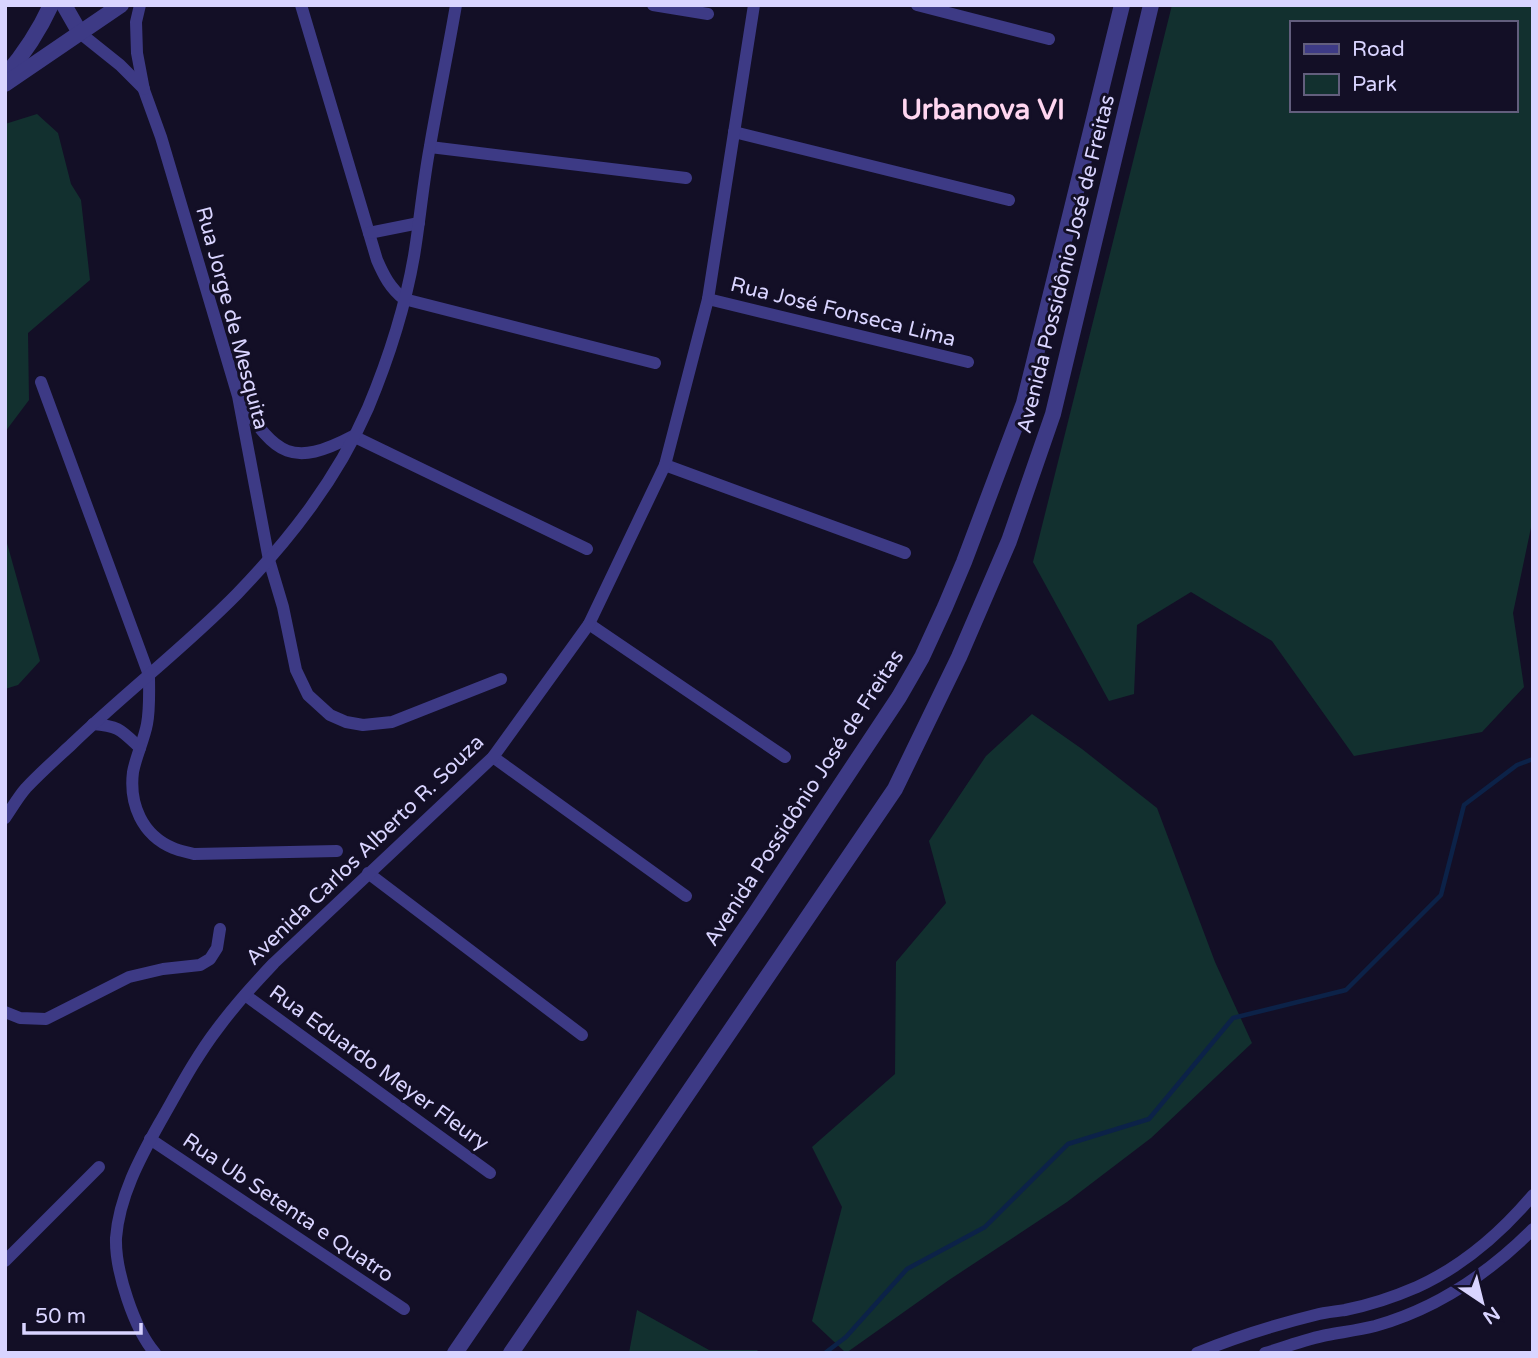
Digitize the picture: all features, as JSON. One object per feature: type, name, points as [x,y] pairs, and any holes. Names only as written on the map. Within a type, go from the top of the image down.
[{"type":"street","points":[[5,76],[35,37],[51,5]]},
{"type":"street","points":[[64,5],[80,33]]},
{"type":"street","points":[[5,84],[121,5]]},
{"type":"street","name":"Rua Jorge de Mesquita","points":[[140,5],[136,22],[137,53],[144,90],[161,137],[238,396],[269,560],[283,607],[296,670],[308,695],[330,715],[346,723],[363,725],[392,722],[501,678]]},
{"type":"street","points":[[301,5],[377,260],[389,285],[404,299],[656,363]]},
{"type":"street","points":[[5,818],[25,789],[234,596],[269,560],[314,504],[353,436],[381,375],[404,299],[456,5]]},
{"type":"street","points":[[653,5],[708,14]]},
{"type":"street","name":"Avenida Carlos Alberto R. Souza","points":[[155,1353],[138,1326],[120,1273],[116,1238],[127,1190],[150,1139],[198,1057],[245,995],[274,963],[493,757],[589,624],[665,465],[708,299],[754,5]]},
{"type":"street","points":[[917,5],[1049,39]]},
{"type":"street","name":"Avenida Possidônio José de Freitas","points":[[455,1353],[770,891],[899,697],[922,657],[964,562],[1024,403],[1122,5]]},
{"type":"street","name":"Avenida Possidônio José de Freitas","points":[[511,1353],[895,789],[959,657],[1009,541],[1053,414],[1151,5]]},
{"type":"street","name":"Rua Jorge de Mesquita","points":[[80,33],[120,65],[144,90]]},
{"type":"street","points":[[734,132],[1009,200]]},
{"type":"street","points":[[430,147],[686,178]]},
{"type":"street","points":[[369,233],[419,223]]},
{"type":"street","name":"Rua José Fonseca Lima","points":[[708,299],[968,362]]},
{"type":"street","points":[[41,383],[149,675],[149,709],[133,773],[133,803],[141,819],[154,836],[172,848],[194,855],[337,851]]},
{"type":"street","points":[[238,396],[257,426],[279,448],[294,453],[309,453],[353,436]]},
{"type":"street","points":[[353,436],[587,549]]},
{"type":"street","points":[[665,465],[905,553]]},
{"type":"street","points":[[589,624],[785,757]]},
{"type":"street","points":[[93,724],[111,726],[122,731],[139,748]]},
{"type":"street","points":[[493,757],[686,896]]},
{"type":"street","points":[[368,873],[582,1035]]},
{"type":"street","points":[[5,1012],[20,1018],[46,1019],[129,977],[163,969],[200,965],[210,959],[217,948],[220,929]]},
{"type":"street","name":"Rua Eduardo Meyer Fleury","points":[[245,995],[490,1173]]},
{"type":"street","name":"Rua Ub Setenta e Quatro","points":[[150,1139],[404,1309]]},
{"type":"street","points":[[5,1261],[99,1167]]},
{"type":"street","points":[[1197,1353],[1280,1325],[1370,1304],[1417,1287],[1481,1247],[1500,1231],[1533,1195]]},
{"type":"street","points":[[1265,1353],[1326,1335],[1376,1325],[1427,1307],[1462,1288],[1495,1265],[1533,1229]]},
{"type":"green space","points":[[1172,5],[1533,5],[1533,518],[1513,613],[1524,687],[1482,732],[1354,756],[1272,641],[1191,592],[1137,625],[1134,694],[1109,701],[1033,562]]},
{"type":"green space","points":[[37,114],[58,133],[71,184],[81,200],[90,280],[28,333],[29,400],[5,432],[5,124]]},
{"type":"green space","points":[[5,536],[40,661],[18,685],[5,689]]},
{"type":"green space","points":[[1032,714],[1157,808],[1215,962],[1252,1043],[1151,1138],[1067,1202],[949,1280],[846,1353],[812,1321],[842,1207],[812,1147],[895,1074],[896,962],[946,903],[929,841],[986,756]]},
{"type":"green space","points":[[637,1310],[709,1350],[757,1350],[760,1353],[629,1353]]},
{"type":"waterway","points":[[825,1353],[846,1337],[907,1269],[985,1227],[1068,1144],[1149,1119],[1233,1018],[1346,990],[1441,895],[1464,805],[1517,765],[1533,759]]},
{"type":"district","name":"Urbanova VI","points":[[983,110]]}]
